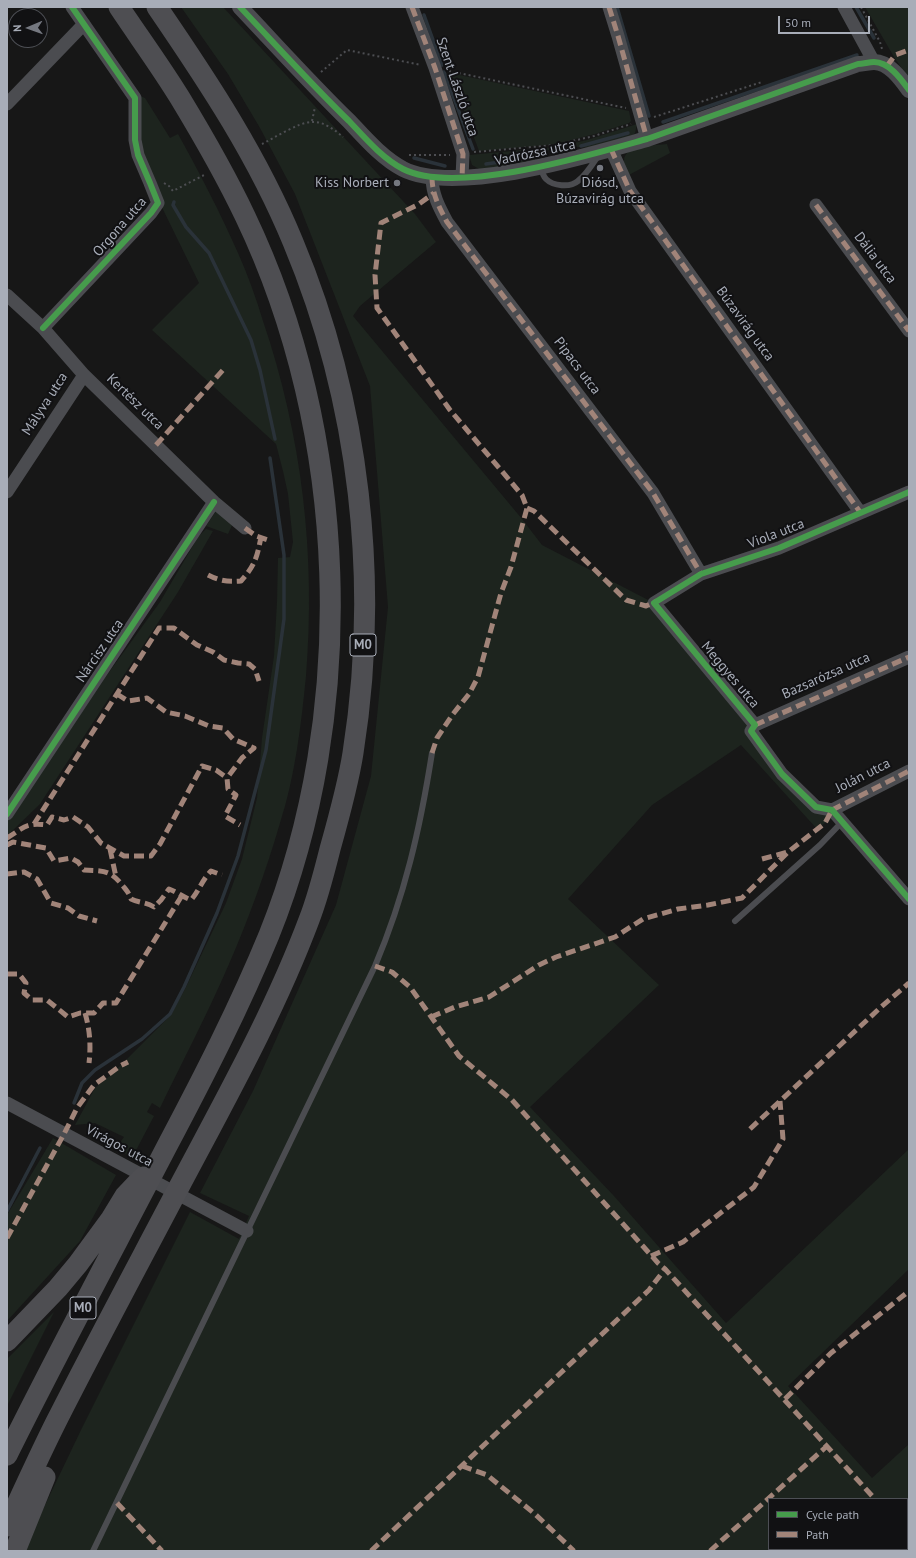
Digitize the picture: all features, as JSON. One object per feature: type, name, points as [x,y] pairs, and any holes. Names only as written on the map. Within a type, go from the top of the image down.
[{"type":"highway","name":"M0","points":[[7,1455],[233,1019],[270,933],[292,868],[305,818],[321,737],[329,672],[331,608],[330,567],[323,488],[318,449],[296,355],[269,273],[245,217],[180,98],[119,7]]},
{"type":"highway","name":"M0","points":[[7,1526],[56,1422],[263,1029],[294,959],[311,916],[322,882],[347,788],[353,752],[361,682],[364,627],[362,533],[354,459],[339,388],[324,328],[292,239],[255,161],[207,80],[157,7]]},
{"type":"highway","points":[[7,1341],[58,1288],[78,1264],[111,1219],[125,1196],[159,1161]]},
{"type":"highway","points":[[15,1551],[48,1470],[56,1422]]},
{"type":"street","points":[[7,104],[84,24],[72,7]]},
{"type":"street","name":"Vadrózsa utca","points":[[240,7],[318,91],[375,147],[404,169],[432,177],[462,178],[490,175],[541,166],[606,150],[646,138],[858,64],[880,64]]},
{"type":"street","name":"Szent László utca","points":[[412,7],[464,154],[462,178]]},
{"type":"street","points":[[609,7],[646,138]]},
{"type":"street","points":[[844,7],[866,48],[880,64],[899,78],[909,90]]},
{"type":"street","name":"Orgona utca","points":[[43,328],[151,213],[158,203],[138,155],[135,140],[135,98],[84,24]]},
{"type":"street","name":"Búzavirág utca","points":[[606,150],[630,191],[860,512]]},
{"type":"street","name":"Pipacs utca","points":[[432,177],[432,188],[447,222],[653,492],[701,574]]},
{"type":"street","name":"Dália utca","points":[[816,205],[909,331]]},
{"type":"street","name":"Kertész utca","points":[[7,295],[43,328],[84,375],[214,502],[245,528]]},
{"type":"street","name":"Mályva utca","points":[[7,492],[84,375]]},
{"type":"street","name":"Viola utca","points":[[654,603],[701,574],[779,548],[909,492]]},
{"type":"street","name":"Nárcisz utca","points":[[7,814],[214,502]]},
{"type":"street","name":"Meggyes utca","points":[[654,603],[755,725],[751,731],[782,774],[816,807],[832,810]]},
{"type":"street","name":"Bazsarózsa utca","points":[[755,725],[909,657]]},
{"type":"street","name":"Jolán utca","points":[[832,810],[909,771]]},
{"type":"street","points":[[832,810],[909,899]]},
{"type":"street","name":"Virágos utca","points":[[7,1104],[216,1216],[247,1231]]},
{"type":"lane","points":[[541,166],[543,175],[551,182],[558,185],[570,185],[577,182],[606,150]]},
{"type":"lane","points":[[93,1551],[247,1231],[348,1026],[386,940],[408,876],[424,807],[432,753]]},
{"type":"lane","points":[[735,921],[820,845],[842,822]]},
{"type":"path","points":[[861,7],[880,42],[866,48]]},
{"type":"path","points":[[325,78],[320,72],[347,50],[630,109]]},
{"type":"path","points":[[403,155],[464,154],[556,146],[642,122],[767,80]]},
{"type":"path","points":[[312,121],[316,103]]},
{"type":"path","points":[[287,131],[312,121],[333,129],[345,139]]},
{"type":"shaded area","points":[[181,7],[223,7],[415,214],[436,242],[360,306],[353,316],[542,545],[654,603],[755,725],[751,731],[816,807],[832,810],[825,823],[817,829],[741,745],[652,805],[568,899],[659,985],[530,1107],[614,1196],[726,1323],[909,1149],[909,1269],[788,1386],[872,1478],[909,1444],[909,1551],[23,1551],[81,1430],[190,1212],[239,1239],[249,1216],[200,1193],[253,1091],[336,905],[371,776],[388,607],[370,386],[295,194],[260,128],[228,74]]},
{"type":"shaded area","points":[[865,7],[909,7],[909,79],[894,57]]},
{"type":"shaded area","points":[[450,73],[629,111],[631,121],[629,123],[595,134],[556,144],[479,151]]},
{"type":"shaded area","points":[[140,96],[145,98],[170,138],[178,134],[224,222],[242,261],[255,295],[288,408],[296,452],[303,496],[307,541],[309,631],[300,732],[294,769],[275,841],[263,877],[221,982],[160,1108],[152,1103],[147,1112],[154,1116],[132,1158],[116,1148],[124,1137],[95,1123],[75,1125],[95,1088],[112,1074],[170,1016],[185,989],[226,903],[242,859],[257,798],[262,738],[274,656],[278,558],[290,557],[293,542],[288,494],[276,444],[152,330],[199,283],[150,183],[137,138]]},
{"type":"shaded area","points":[[637,124],[635,133],[631,137],[593,148],[564,146],[550,149],[532,163],[481,170],[472,165],[469,155],[556,147],[587,140]]},
{"type":"shaded area","points":[[667,144],[670,153],[627,176],[624,163],[625,155],[629,151],[641,147]]},
{"type":"shaded area","points":[[216,511],[234,521],[228,534],[206,526]]},
{"type":"shaded area","points":[[206,529],[213,531],[178,592],[40,804],[7,836],[7,822],[107,675],[160,602],[198,537]]},
{"type":"shaded area","points":[[53,1138],[116,1175],[80,1241],[7,1321],[7,1215]]},
{"type":"shaded area","points":[[54,1312],[7,1406],[7,1359]]},
{"type":"waterway","points":[[617,7],[649,116]]},
{"type":"waterway","points":[[856,7],[874,38]]},
{"type":"waterway","points":[[424,15],[442,65]]},
{"type":"waterway","points":[[663,122],[857,55]]},
{"type":"waterway","points":[[444,72],[473,149]]},
{"type":"waterway","points":[[581,146],[628,133]]},
{"type":"waterway","points":[[486,164],[535,157]]},
{"type":"waterway","points":[[414,158],[445,166]]},
{"type":"waterway","points":[[174,202],[173,205],[186,227],[209,253],[251,340],[260,370],[275,439]]},
{"type":"waterway","points":[[74,1103],[82,1083],[95,1070],[142,1039],[170,1014],[184,987],[217,913],[238,856],[266,750],[284,619],[284,555],[270,458]]},
{"type":"waterway","points":[[7,1211],[40,1148]]},
{"type":"marked path","points":[[412,7],[435,68],[463,154],[462,178]]},
{"type":"marked path","points":[[609,7],[647,139]]},
{"type":"marked path","points":[[887,66],[895,55],[909,50]]},
{"type":"marked path","points":[[611,149],[630,191],[860,512]]},
{"type":"marked path","points":[[432,177],[435,195],[447,222],[653,493],[701,574]]},
{"type":"marked path","points":[[432,753],[437,738],[469,694],[478,677],[501,593],[511,567],[527,508],[522,495],[450,410],[377,308],[375,275],[381,223],[419,204],[434,193]]},
{"type":"marked path","points":[[816,205],[909,331]]},
{"type":"marked path","points":[[156,445],[223,370]]},
{"type":"marked path","points":[[527,508],[534,511],[626,600],[646,606],[657,601]]},
{"type":"marked path","points":[[245,528],[256,536],[271,541]]},
{"type":"marked path","points":[[208,575],[224,581],[241,581],[255,561],[261,537]]},
{"type":"marked path","points":[[34,824],[159,628],[174,628],[197,645],[213,652],[224,660],[249,664],[255,669],[259,681]]},
{"type":"marked path","points":[[755,725],[909,657]]},
{"type":"marked path","points":[[117,694],[128,701],[147,698],[166,712],[185,716],[209,726],[223,728],[233,739],[254,748],[242,758],[227,778]]},
{"type":"marked path","points":[[7,838],[29,825],[47,825],[52,817],[64,820],[73,817],[88,827],[101,843],[124,856],[151,856],[160,844],[202,766],[216,770],[227,778],[228,789],[236,795],[225,816],[240,825]]},
{"type":"marked path","points":[[832,810],[909,771]]},
{"type":"marked path","points":[[762,859],[788,852],[825,823],[832,810]]},
{"type":"marked path","points":[[7,845],[13,842],[46,848],[54,861],[71,858],[78,862],[84,870],[106,872],[118,881],[128,892],[131,899],[154,907],[169,889],[191,900],[211,871],[222,875]]},
{"type":"marked path","points":[[110,849],[116,877]]},
{"type":"marked path","points":[[431,1017],[455,1007],[489,997],[539,965],[556,957],[615,937],[643,919],[678,909],[742,898],[788,852]]},
{"type":"marked path","points":[[7,874],[24,872],[37,879],[51,903],[68,908],[79,916],[97,921]]},
{"type":"marked path","points":[[7,974],[19,974],[26,983],[24,993],[32,1000],[47,1000],[68,1017],[80,1013],[94,1013],[103,1003],[116,1003],[181,897]]},
{"type":"marked path","points":[[375,966],[392,972],[410,987],[459,1056],[512,1100],[658,1263],[874,1498]]},
{"type":"marked path","points":[[750,1129],[881,1007],[909,983]]},
{"type":"marked path","points":[[85,1013],[90,1038],[89,1063]]},
{"type":"marked path","points":[[7,1238],[77,1108],[94,1085],[128,1062]]},
{"type":"marked path","points":[[651,1256],[683,1242],[754,1187],[783,1139],[780,1101]]},
{"type":"marked path","points":[[371,1551],[649,1290],[665,1269]]},
{"type":"marked path","points":[[785,1399],[831,1353],[909,1291]]},
{"type":"marked path","points":[[769,1498],[827,1446]]},
{"type":"marked path","points":[[462,1466],[487,1475],[535,1514],[574,1551]]},
{"type":"marked path","points":[[710,1551],[768,1499]]},
{"type":"marked path","points":[[117,1503],[162,1551]]},
{"type":"cycle path","points":[[43,328],[151,213],[158,203],[138,155],[135,140],[135,98],[72,7]]},
{"type":"cycle path","points":[[240,7],[307,79],[381,153],[403,169],[426,176],[455,178],[488,176],[559,163],[647,139],[858,64],[874,62],[885,65],[894,72],[909,90]]},
{"type":"cycle path","points":[[909,492],[779,548],[701,574],[654,603],[755,725],[751,731],[782,774],[816,807],[832,810],[909,899]]},
{"type":"cycle path","points":[[7,814],[214,502]]},
{"type":"place","name":"Diósd, Búzavirág utca","points":[[600,168]]},
{"type":"place","name":"Kiss Norbert","points":[[397,183]]}]
